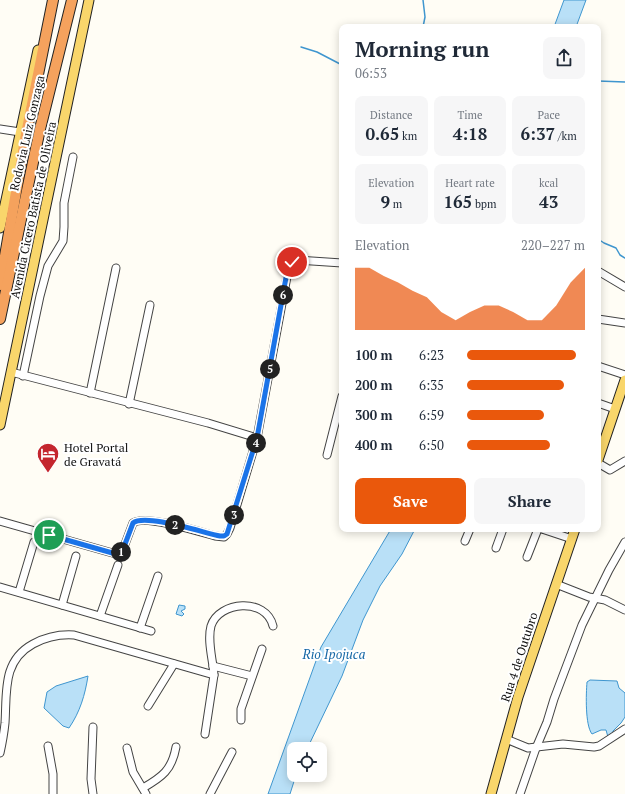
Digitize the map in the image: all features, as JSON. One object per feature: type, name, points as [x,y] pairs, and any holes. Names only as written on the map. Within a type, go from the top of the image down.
[{"type":"highway","name":"Rodovia Luiz Gonzaga","points":[[0,285],[26,134],[53,0]]},
{"type":"highway","name":"Rodovia Luiz Gonzaga","points":[[0,318],[40,129],[72,0]]},
{"type":"main road","points":[[0,228],[49,0]]},
{"type":"main road","name":"Avenida Cicero Batista de Oliveira","points":[[0,425],[89,0]]},
{"type":"main road","points":[[601,453],[625,380]]},
{"type":"main road","name":"Rua 4 de Outubro","points":[[493,793],[518,697],[574,532]]},
{"type":"street","points":[[0,129],[20,132]]},
{"type":"street","points":[[23,376],[48,266],[63,241],[65,197],[73,157]]},
{"type":"street","points":[[0,521],[116,554],[122,552],[133,523],[139,520],[162,522],[215,536],[224,536],[227,534],[257,438],[289,266],[292,262],[297,260],[339,263]]},
{"type":"street","points":[[90,393],[116,268]]},
{"type":"street","points":[[601,273],[625,287]]},
{"type":"street","points":[[129,404],[150,305]]},
{"type":"street","points":[[601,319],[625,323]]},
{"type":"street","points":[[601,367],[625,375]]},
{"type":"street","points":[[11,372],[129,404],[208,423],[257,438]]},
{"type":"street","points":[[601,404],[615,409]]},
{"type":"street","points":[[327,455],[339,408]]},
{"type":"street","points":[[601,464],[610,470],[625,461]]},
{"type":"street","points":[[465,541],[469,532]]},
{"type":"street","points":[[496,548],[502,532]]},
{"type":"street","points":[[527,557],[537,532]]},
{"type":"street","points":[[551,532],[572,539]]},
{"type":"street","points":[[19,592],[34,542]]},
{"type":"street","points":[[520,794],[536,748],[548,722],[554,699],[582,625],[594,598],[625,542]]},
{"type":"street","points":[[62,605],[76,556]]},
{"type":"street","points":[[100,616],[118,565]]},
{"type":"street","points":[[140,628],[158,576]]},
{"type":"street","points":[[556,584],[589,597],[605,600],[625,610]]},
{"type":"street","points":[[0,587],[151,631]]},
{"type":"street","points":[[205,734],[214,675],[210,637],[211,625],[216,617],[230,608],[254,606],[270,616],[273,626]]},
{"type":"street","points":[[0,753],[5,724],[6,693],[9,672],[16,658],[26,648],[39,640],[64,634],[74,635],[214,675]]},
{"type":"street","points":[[241,720],[241,709],[262,649]]},
{"type":"street","points":[[148,706],[174,664]]},
{"type":"street","points":[[213,666],[252,676]]},
{"type":"street","points":[[93,726],[91,779],[93,794]]},
{"type":"street","points":[[506,739],[528,748],[563,744],[597,747],[625,729]]},
{"type":"street","points":[[48,746],[53,774],[53,794]]},
{"type":"street","points":[[127,748],[133,772],[144,791],[166,772],[174,756],[176,747]]},
{"type":"street","points":[[210,794],[232,752]]},
{"type":"water","points":[[564,0],[586,0],[577,24],[555,24]]},
{"type":"water","name":"Rio Ipojuca","points":[[389,532],[413,532],[402,554],[380,586],[363,620],[342,676],[310,742],[287,742],[287,782],[294,782],[290,794],[268,794],[321,647]]},
{"type":"water","points":[[179,605],[185,606],[185,609],[181,611],[184,614],[182,616],[176,614]]},
{"type":"water","points":[[88,676],[84,697],[76,716],[69,728],[63,726],[44,708],[47,692],[56,686]]},
{"type":"water","points":[[590,680],[617,681],[619,688],[625,693],[625,717],[613,731],[612,735],[608,737],[606,730],[601,730],[592,734],[588,724],[586,701],[587,682]]},
{"type":"waterway","points":[[423,0],[425,17],[424,24]]},
{"type":"waterway","points":[[301,47],[317,52],[339,63]]},
{"type":"waterway","points":[[601,81],[625,82]]},
{"type":"waterway","points":[[601,241],[616,248],[620,255],[625,258]]},
{"type":"place","name":"Hotel Portal de Gravatá","points":[[48,474]]},
{"type":"route","points":[[49,535],[112,554],[119,554],[124,548],[133,523],[139,520],[162,522],[215,536],[224,536],[227,534],[257,438],[287,272],[292,262]]}]
